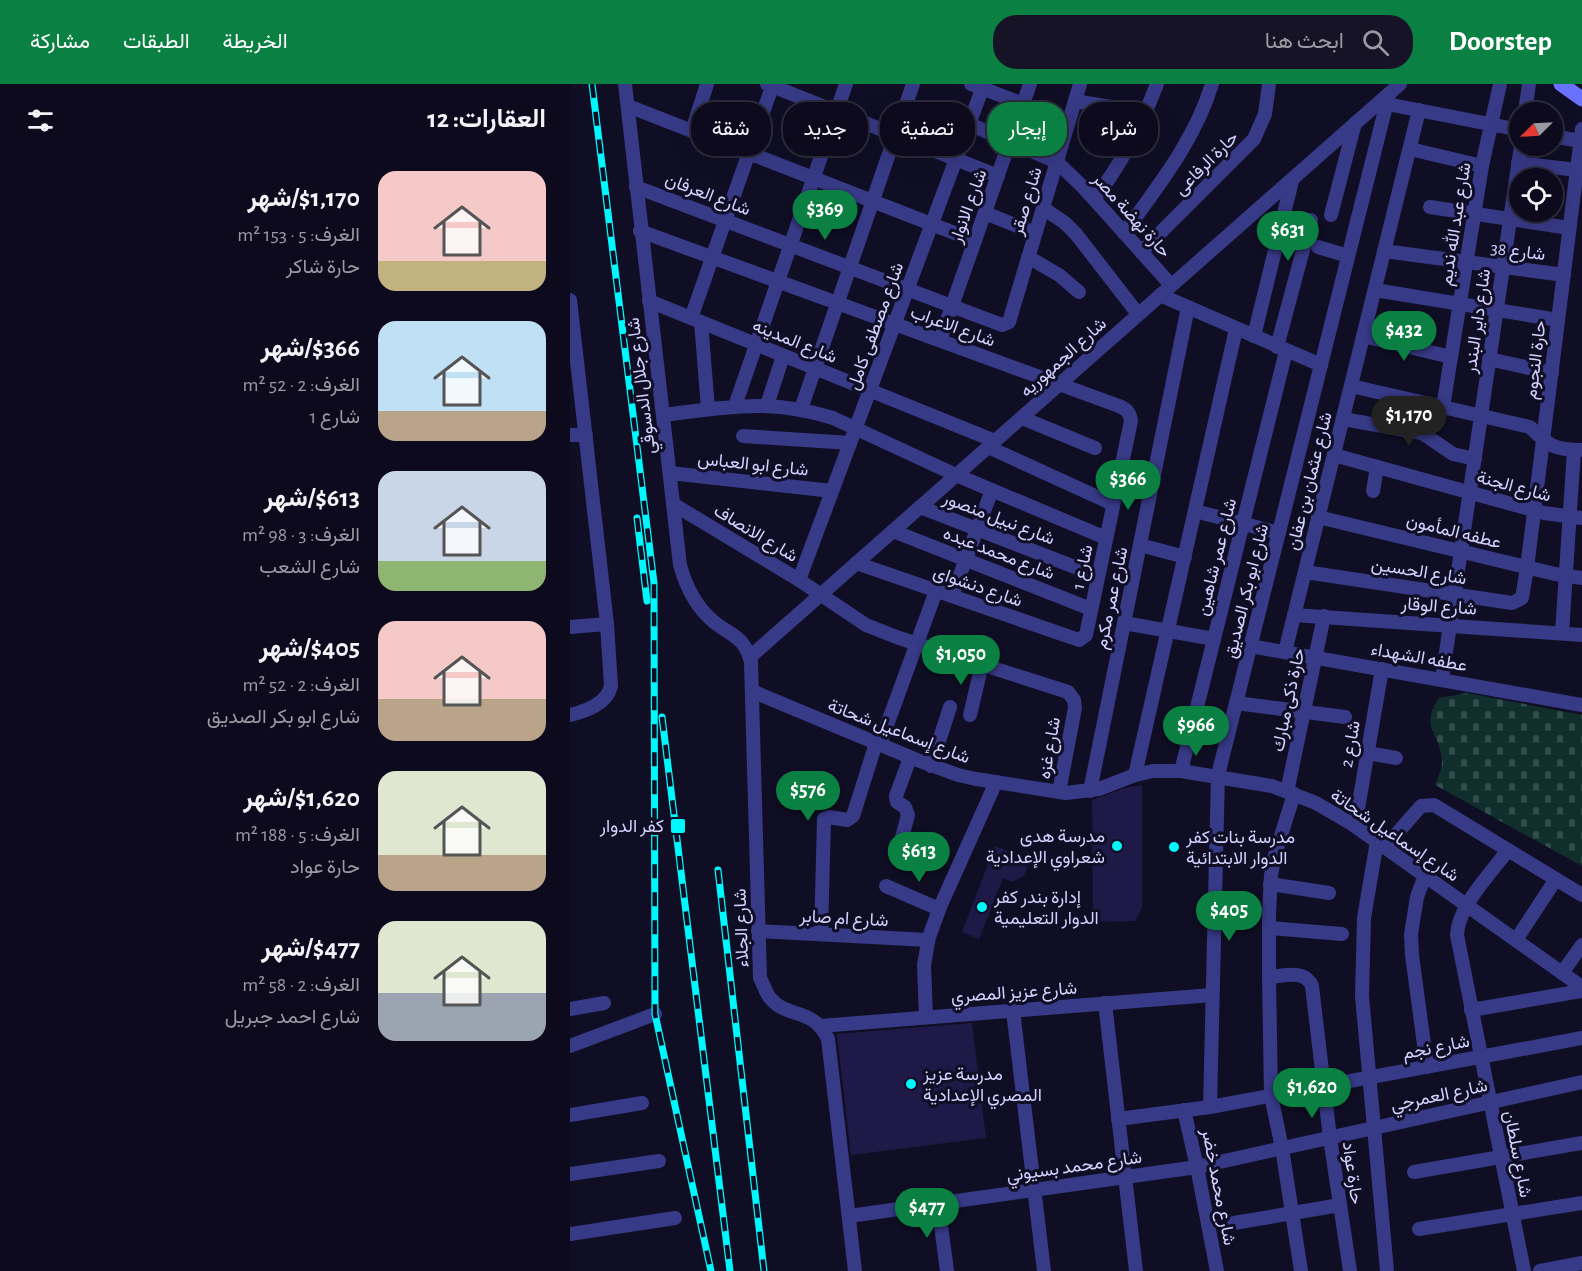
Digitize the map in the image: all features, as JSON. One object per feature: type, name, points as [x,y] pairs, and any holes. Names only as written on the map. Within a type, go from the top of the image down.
[{"type":"main road","points":[[1561,84],[1582,99]]},
{"type":"street","name":"شارع جلال الدسوقي","points":[[625,84],[680,566],[689,590],[705,613],[745,643],[750,657]]},
{"type":"street","points":[[701,102],[707,84]]},
{"type":"street","points":[[840,102],[846,84]]},
{"type":"street","points":[[907,102],[913,84]]},
{"type":"street","name":"شارع الانوار","points":[[1024,102],[1030,84]]},
{"type":"street","name":"شارع صقر","points":[[1002,325],[1009,322],[1080,84]]},
{"type":"street","points":[[1150,102],[1157,84]]},
{"type":"street","points":[[1124,233],[1195,128],[1212,84]]},
{"type":"street","name":"حارة الرفاعى","points":[[1141,252],[1254,139],[1265,114],[1269,84]]},
{"type":"street","name":"شارع عبد الله نديم","points":[[1443,407],[1482,166],[1500,84]]},
{"type":"street","points":[[1526,102],[1529,84]]},
{"type":"street","points":[[766,102],[771,85],[813,102]]},
{"type":"street","points":[[979,86],[1018,102]]},
{"type":"street","name":"شارع مصطفى كامل","points":[[975,102],[979,86]]},
{"type":"street","points":[[1394,90],[1419,110],[1509,128]]},
{"type":"street","name":"شارع الجمهوريه","points":[[750,657],[1394,90]]},
{"type":"street","name":"شارع ابو بكر الصديق","points":[[1210,1107],[1218,776],[1348,256],[1394,90]]},
{"type":"street","points":[[1075,101],[1081,102]]},
{"type":"street","points":[[628,106],[691,131]]},
{"type":"street","name":"شارع عثمان بن عفان","points":[[1285,652],[1419,110]]},
{"type":"street","points":[[1331,214],[1355,123]]},
{"type":"street","points":[[1563,136],[1581,135]]},
{"type":"street","name":"حارة النجوم","points":[[1524,594],[1581,135]]},
{"type":"street","points":[[1410,149],[1482,166]]},
{"type":"street","points":[[708,409],[696,320],[712,257],[748,156]]},
{"type":"street","points":[[757,156],[975,241]]},
{"type":"street","points":[[735,406],[822,156]]},
{"type":"street","points":[[801,409],[888,156]]},
{"type":"street","points":[[948,156],[998,176]]},
{"type":"street","name":"شارع مصطفى كامل","points":[[799,580],[957,156]]},
{"type":"street","name":"شارع الانوار","points":[[940,340],[1005,156]]},
{"type":"street","name":"حارة نهضة مصر","points":[[1044,156],[1057,162],[1094,200],[1141,252],[1166,290]]},
{"type":"street","points":[[1094,200],[1125,156]]},
{"type":"street","name":"شارع داير البندر","points":[[1517,168],[1519,156]]},
{"type":"street","points":[[1518,163],[1577,170]]},
{"type":"street","points":[[1254,336],[1292,181]]},
{"type":"street","name":"شارع العرفان","points":[[636,186],[1002,325]]},
{"type":"street","points":[[1430,207],[1509,219]]},
{"type":"street","points":[[1043,208],[1076,234],[1138,315]]},
{"type":"street","points":[[985,213],[1035,233]]},
{"type":"street","name":"شارع عمر شاهين","points":[[1180,771],[1243,524],[1311,220]]},
{"type":"street","name":"شارع داير البندر","points":[[1442,680],[1510,222]]},
{"type":"street","points":[[1530,222],[1569,228]]},
{"type":"street","name":"شارع الاعراب","points":[[640,231],[1119,406]]},
{"type":"street","points":[[1318,247],[1348,256]]},
{"type":"street","name":"شارع 38","points":[[1384,251],[1564,275]]},
{"type":"street","points":[[1028,257],[1059,275],[1079,292]]},
{"type":"street","points":[[1166,290],[1188,307],[1321,365]]},
{"type":"street","points":[[1375,290],[1558,320]]},
{"type":"street","points":[[570,300],[607,624],[610,686],[609,693],[596,705],[570,716]]},
{"type":"street","name":"شارع المدينه","points":[[649,301],[870,391],[991,444],[1113,504]]},
{"type":"street","name":"شارع عمر مكرم","points":[[1090,791],[1188,307]]},
{"type":"street","points":[[1135,776],[1236,329]]},
{"type":"street","points":[[1363,336],[1451,357]]},
{"type":"street","points":[[767,405],[783,356]]},
{"type":"street","points":[[1489,359],[1552,373]]},
{"type":"street","points":[[1351,386],[1530,427],[1543,442],[1558,449],[1578,450],[1576,517],[1565,576],[1562,633]]},
{"type":"street","points":[[663,415],[735,406],[767,405],[801,409],[833,418],[956,475],[1106,538]]},
{"type":"street","name":"شارع 1","points":[[1086,635],[1131,421],[1126,410],[1119,406]]},
{"type":"street","points":[[1022,418],[1095,448]]},
{"type":"street","points":[[1342,419],[1422,433],[1453,454],[1475,459]]},
{"type":"street","points":[[570,435],[586,435]]},
{"type":"street","points":[[743,436],[850,443]]},
{"type":"street","name":"شارع الجنة","points":[[1334,455],[1534,511],[1576,517]]},
{"type":"street","points":[[1373,491],[1377,467]]},
{"type":"street","name":"شارع ابو العباس","points":[[670,473],[832,491]]},
{"type":"street","points":[[952,596],[992,490]]},
{"type":"street","name":"شارع الانصاف","points":[[673,504],[820,595]]},
{"type":"street","name":"شارع نبيل منصور","points":[[921,507],[1098,576]]},
{"type":"street","points":[[1195,511],[1279,533]]},
{"type":"street","name":"عطفه المأمون","points":[[1318,517],[1527,568],[1582,578]]},
{"type":"street","name":"شارع محمد عبده","points":[[893,531],[1091,609]]},
{"type":"street","points":[[1140,545],[1185,557]]},
{"type":"street","name":"شارع دنشواى","points":[[856,563],[1079,640],[1086,635]]},
{"type":"street","name":"شارع الحسين","points":[[1305,572],[1512,603],[1518,601],[1524,594]]},
{"type":"street","points":[[821,934],[824,822],[827,817],[847,820],[853,816],[936,591]]},
{"type":"street","name":"شارع غزه","points":[[820,595],[866,624],[916,643],[1068,692],[1072,696],[1075,708],[1059,792]]},
{"type":"street","name":"شارع الوقار","points":[[1294,615],[1582,635]]},
{"type":"street","name":"حارة ذكى مبارك","points":[[1301,1271],[1282,1148],[1271,1096],[1270,884],[1291,793],[1304,712],[1324,616]]},
{"type":"street","points":[[1124,623],[1215,639]]},
{"type":"street","points":[[570,627],[607,624]]},
{"type":"street","name":"عطفه الشهداء","points":[[1250,646],[1582,705]]},
{"type":"street","name":"شارع الجلاء","points":[[750,657],[754,692],[760,978],[771,999],[778,1006],[806,1016],[820,1026]]},
{"type":"street","points":[[970,715],[981,664]]},
{"type":"street","name":"شارع 2","points":[[1355,826],[1382,669]]},
{"type":"street","name":"شارع إسماعيل شحاتة","points":[[754,692],[931,766],[958,775],[996,782],[1059,792],[1090,791],[1153,771],[1180,771],[1272,786],[1325,808],[1355,826],[1582,989]]},
{"type":"street","points":[[1236,703],[1345,717]]},
{"type":"street","points":[[931,766],[950,707]]},
{"type":"street","points":[[1367,753],[1396,758]]},
{"type":"street","points":[[901,841],[908,815],[904,807],[897,802],[896,796],[910,758]]},
{"type":"street","points":[[926,1017],[924,965],[928,940],[939,909],[996,782]]},
{"type":"street","points":[[1387,1271],[1361,966],[1364,918],[1381,844],[1421,806],[1434,804],[1582,895]]},
{"type":"street","name":"شارع سلطان","points":[[1508,850],[1459,919],[1456,935],[1524,1271]]},
{"type":"street","points":[[1425,875],[1417,897],[1411,934],[1427,1067]]},
{"type":"street","points":[[1516,940],[1556,879]]},
{"type":"street","points":[[1270,884],[1329,893]]},
{"type":"street","points":[[886,886],[939,909]]},
{"type":"street","points":[[1269,928],[1342,934]]},
{"type":"street","name":"شارع ام صابر","points":[[758,931],[928,940]]},
{"type":"street","points":[[1562,973],[1582,945]]},
{"type":"street","name":"حارة عواد","points":[[1269,977],[1302,975],[1311,982],[1330,1138],[1350,1271]]},
{"type":"street","points":[[1471,1010],[1582,989]]},
{"type":"street","name":"شارع عزيز المصري","points":[[820,1026],[1212,995]]},
{"type":"street","points":[[570,1010],[604,1003]]},
{"type":"street","points":[[1105,1003],[1136,1271]]},
{"type":"street","points":[[1013,1011],[1044,1271]]},
{"type":"street","points":[[570,1046],[656,1014]]},
{"type":"street","points":[[820,1026],[830,1046],[855,1271]]},
{"type":"street","name":"شارع نجم","points":[[1118,1119],[1210,1107],[1582,1038]]},
{"type":"street","name":"شارع العمرجي","points":[[1197,1167],[1582,1082]]},
{"type":"street","points":[[570,1114],[642,1103]]},
{"type":"street","name":"شارع محمد خضر","points":[[1184,1110],[1217,1271]]},
{"type":"street","points":[[1414,1172],[1582,1143]]},
{"type":"street","points":[[570,1174],[659,1161]]},
{"type":"street","name":"شارع محمد بسيوني","points":[[849,1216],[1197,1167]]},
{"type":"street","points":[[938,1203],[947,1271]]},
{"type":"street","points":[[1419,1229],[1582,1203]]},
{"type":"street","points":[[1234,1223],[1340,1205]]},
{"type":"street","points":[[570,1234],[675,1218]]},
{"type":"street","points":[[1540,1271],[1582,1263]]},
{"type":"green space","points":[[1467,693],[1582,715],[1582,866],[1435,785],[1442,761],[1432,730],[1433,708],[1439,698]]},
{"type":"building","name":"مدرسة هدى شعراوي الإعدادية","points":[[1142,785],[1142,908],[1135,921],[1093,922],[1092,800],[1125,788]]},
{"type":"building","name":"إدارة بندر كفر الدوار التعليمية","points":[[995,846],[1022,857],[1027,867],[1024,876],[1012,882],[1003,878],[979,939],[962,932]]},
{"type":"building","name":"مدرسة عزيز المصري الإعدادية","points":[[972,1023],[986,1138],[851,1155],[837,1034]]},
{"type":"railway","points":[[592,84],[654,583],[655,1014],[711,1271]]},
{"type":"railway","points":[[637,518],[647,601]]},
{"type":"railway","points":[[662,717],[730,1271]]},
{"type":"railway","points":[[718,870],[764,1271]]},
{"type":"place","name":"كفر الدوار","points":[[678,826]]},
{"type":"place","name":"مدرسة هدى شعراوي الإعدادية","points":[[1117,846]]},
{"type":"place","name":"مدرسة بنات كفر الدوار الابتدائية","points":[[1174,847]]},
{"type":"place","name":"إدارة بندر كفر الدوار التعليمية","points":[[982,907]]},
{"type":"place","name":"مدرسة عزيز المصري الإعدادية","points":[[911,1084]]}]
